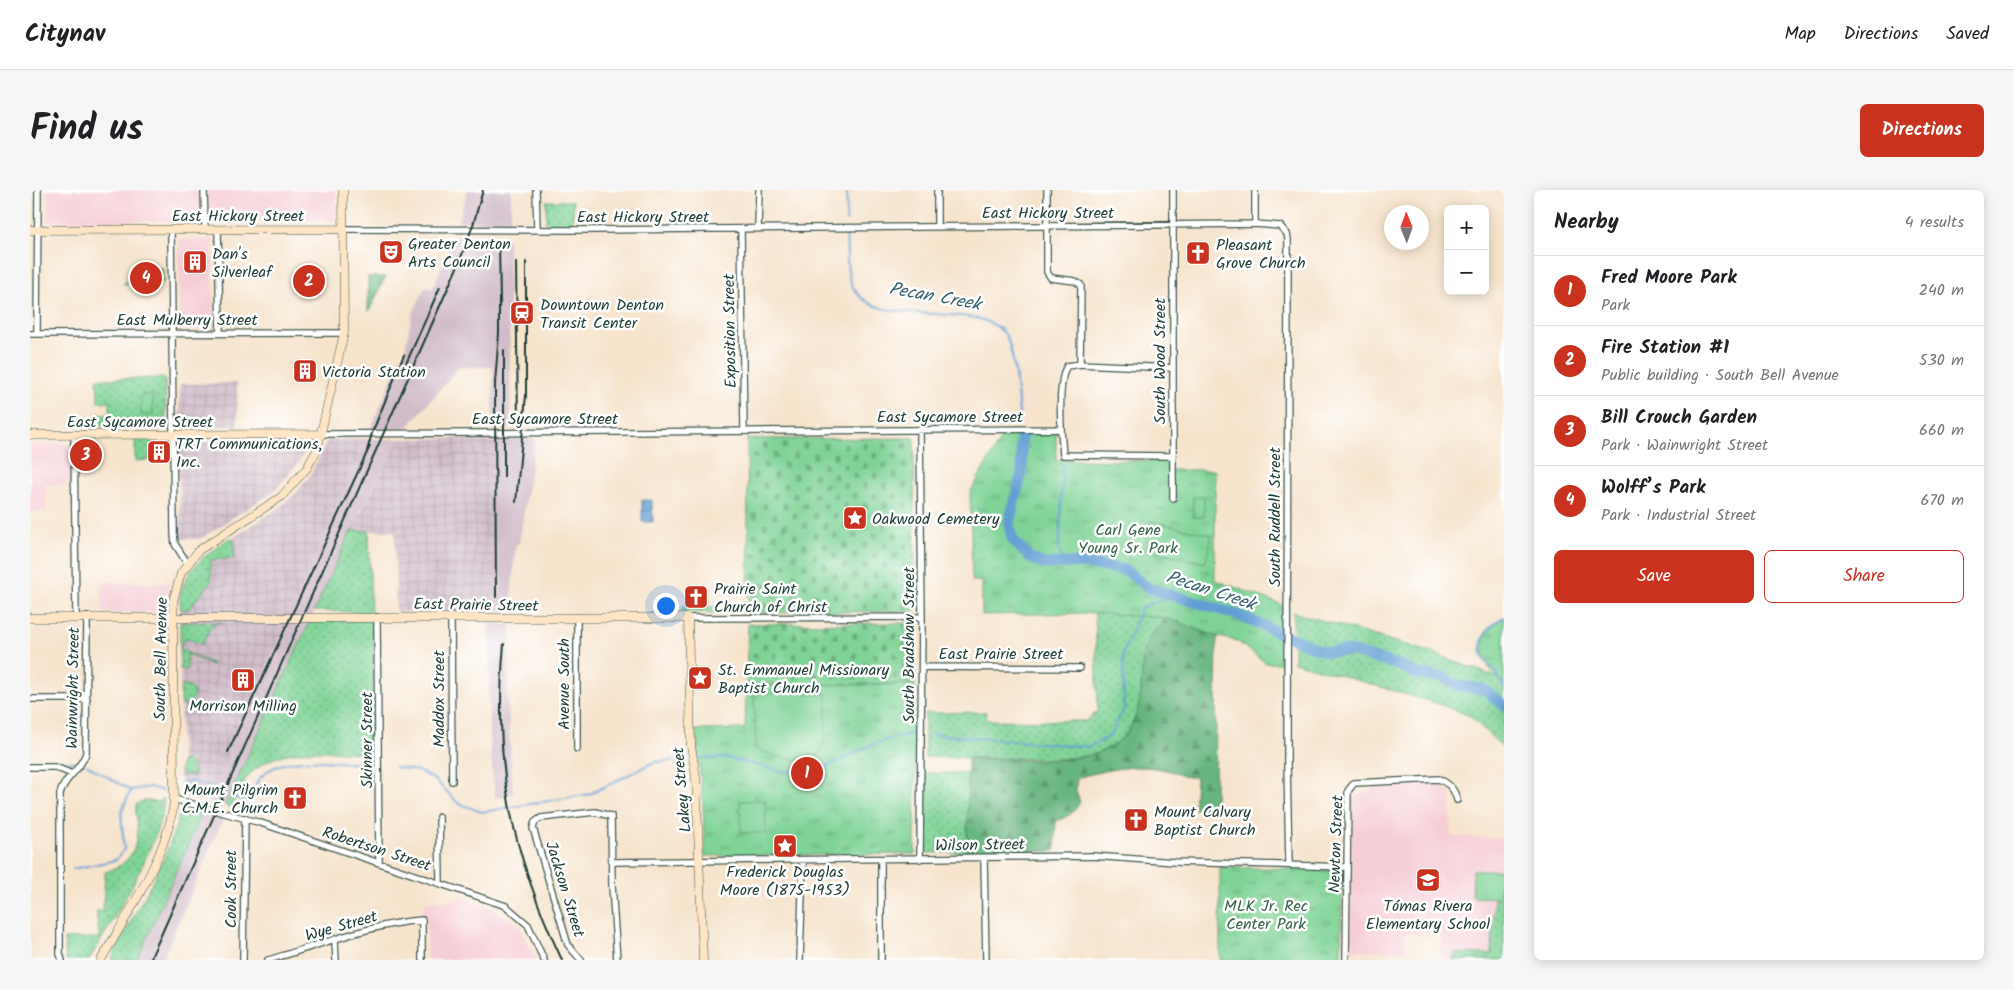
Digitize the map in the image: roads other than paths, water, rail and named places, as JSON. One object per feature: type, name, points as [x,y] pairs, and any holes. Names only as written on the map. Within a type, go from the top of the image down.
[{"type":"street","points":[[37,334],[38,287],[34,230],[38,190]]},
{"type":"street","points":[[204,190],[205,229]]},
{"type":"street","name":"South Bell Avenue","points":[[101,960],[166,838],[172,819],[174,799],[172,617],[176,584],[187,563],[199,550],[281,497],[307,468],[322,434],[344,332],[343,190]]},
{"type":"street","points":[[536,190],[537,230]]},
{"type":"street","points":[[758,229],[759,190]]},
{"type":"street","points":[[937,190],[937,227]]},
{"type":"street","points":[[1047,190],[1047,272],[1051,278],[1075,281],[1081,285],[1080,364]]},
{"type":"street","name":"South Wood Street","points":[[1173,190],[1173,498]]},
{"type":"street","points":[[1255,190],[1255,224]]},
{"type":"street","name":"East Hickory Street","points":[[34,230],[741,230],[1255,224]]},
{"type":"street","name":"South Ruddell Street","points":[[1255,224],[1280,226],[1287,234],[1288,239],[1289,865]]},
{"type":"street","points":[[171,229],[175,544],[187,563]]},
{"type":"street","points":[[218,229],[220,333]]},
{"type":"street","name":"Exposition Street","points":[[741,230],[744,431]]},
{"type":"street","points":[[30,287],[38,287]]},
{"type":"street","name":"East Mulberry Street","points":[[30,334],[344,332]]},
{"type":"street","points":[[1173,368],[1080,364],[1067,366],[1063,371],[1061,429],[1063,455],[1173,456]]},
{"type":"street","name":"East Sycamore Street","points":[[30,435],[1061,429]]},
{"type":"street","name":"South Bradshaw Street","points":[[920,430],[922,617],[920,859]]},
{"type":"street","name":"Wainwright Street","points":[[74,434],[76,618]]},
{"type":"street","name":"East Prairie Street","points":[[30,618],[451,616],[577,618],[922,617]]},
{"type":"street","name":"Maddox Street","points":[[451,616],[452,782]]},
{"type":"street","name":"Wainwright Street","points":[[62,960],[60,954],[60,794],[65,782],[81,765],[86,753],[87,617]]},
{"type":"street","name":"Skinner Street","points":[[378,617],[379,862]]},
{"type":"street","name":"Avenue South","points":[[577,618],[577,749]]},
{"type":"street","name":"Lakey Street","points":[[688,618],[691,746],[696,777],[703,960]]},
{"type":"street","name":"East Prairie Street","points":[[922,667],[1080,668]]},
{"type":"street","points":[[30,699],[87,699]]},
{"type":"street","points":[[30,767],[54,767],[72,774]]},
{"type":"street","name":"Newton Street","points":[[1346,960],[1348,791],[1354,783],[1438,779],[1449,784],[1457,800]]},
{"type":"street","name":"Robertson Street","points":[[174,799],[245,818],[440,882],[506,906],[528,925],[544,960]]},
{"type":"street","name":"Jackson Street","points":[[581,960],[568,945],[533,828],[535,822],[541,818],[549,817],[606,813],[612,816],[612,862]]},
{"type":"street","points":[[439,817],[440,882]]},
{"type":"street","name":"Cook Street","points":[[243,960],[245,818]]},
{"type":"street","name":"Wilson Street","points":[[612,862],[1093,856],[1175,862],[1348,867]]},
{"type":"street","points":[[984,858],[986,960]]},
{"type":"street","points":[[800,960],[803,860]]},
{"type":"street","points":[[880,860],[881,960]]},
{"type":"street","points":[[612,862],[617,960]]},
{"type":"street","name":"Wye Street","points":[[268,960],[404,922],[422,920],[422,960]]},
{"type":"street","points":[[335,941],[336,960]]},
{"type":"water","points":[[642,500],[652,500],[653,522],[642,522]]},
{"type":"waterway","name":"Pecan Creek","points":[[846,221],[847,190]]},
{"type":"waterway","name":"Pecan Creek","points":[[846,236],[850,279],[852,285],[863,299],[881,308],[903,312],[974,318],[993,324],[1006,336],[1014,365],[1020,423]]},
{"type":"waterway","name":"Pecan Creek","points":[[1021,436],[1022,472],[1009,523],[1012,539],[1029,557],[1042,564],[1080,563],[1125,570],[1148,588],[1238,615],[1317,649],[1327,652],[1350,651],[1401,666],[1417,674],[1442,677],[1456,685],[1485,690],[1504,705]]},
{"type":"waterway","points":[[1063,464],[1059,550],[1064,563]]},
{"type":"waterway","points":[[930,734],[1089,747],[1110,736],[1124,709],[1123,654],[1141,608],[1154,602],[1178,597]]},
{"type":"waterway","points":[[1504,617],[1485,634],[1481,646],[1484,659],[1495,670],[1504,687]]},
{"type":"waterway","points":[[700,758],[727,758],[780,771],[808,773],[826,767],[875,743],[911,734]]},
{"type":"waterway","points":[[395,767],[418,771],[435,780],[458,803],[482,812],[590,794],[654,762],[686,760]]},
{"type":"waterway","points":[[30,761],[78,762]]},
{"type":"waterway","points":[[233,797],[247,802],[260,778],[270,770],[283,764],[297,761],[328,761],[371,765]]},
{"type":"waterway","points":[[87,765],[130,790]]},
{"type":"waterway","points":[[183,783],[192,781],[212,788]]},
{"type":"waterway","points":[[73,869],[116,860],[124,849],[121,812],[131,790],[150,787],[163,791]]},
{"type":"railway","points":[[150,960],[459,263],[483,190]]},
{"type":"railway","points":[[499,243],[500,303]]},
{"type":"railway","points":[[516,262],[518,425]]},
{"type":"railway","points":[[516,502],[526,395],[526,262]]},
{"type":"railway","points":[[405,366],[440,287]]},
{"type":"railway","points":[[496,597],[495,383],[499,333],[499,297]]},
{"type":"railway","points":[[504,350],[504,477]]},
{"type":"railway","points":[[367,451],[372,433],[404,355]]},
{"type":"railway","points":[[228,752],[370,446]]},
{"type":"railway","points":[[504,644],[501,729],[509,806],[529,881],[562,960]]},
{"type":"place","name":"Greater Denton Arts Council","points":[[391,252]]},
{"type":"place","name":"Pleasant Grove Church","points":[[1198,253]]},
{"type":"place","name":"Dan's Silverleaf","points":[[195,262]]},
{"type":"place","name":"Wolff’s Park","points":[[146,278]]},
{"type":"place","name":"Fire Station #1","points":[[309,281]]},
{"type":"place","name":"Downtown Denton Transit Center","points":[[522,313]]},
{"type":"place","name":"Victoria Station","points":[[305,371]]},
{"type":"place","name":"TRT Communications, Inc.","points":[[159,452]]},
{"type":"place","name":"Bill Crouch Garden","points":[[86,455]]},
{"type":"place","name":"Oakwood Cemetery","points":[[855,518]]},
{"type":"place","name":"Prairie Saint Church of Christ","points":[[696,597]]},
{"type":"place","name":"St. Emmanuel Missionary Baptist Church","points":[[700,678]]},
{"type":"place","name":"Morrison Milling","points":[[243,680]]},
{"type":"place","name":"Fred Moore Park","points":[[807,773]]},
{"type":"place","name":"Mount Pilgrim C.M.E. Church","points":[[295,798]]},
{"type":"place","name":"Mount Calvary Baptist Church","points":[[1136,820]]},
{"type":"place","name":"Frederick Douglas Moore (1875-1953)","points":[[785,846]]},
{"type":"place","name":"Tómas Rivera Elementary School","points":[[1428,880]]},
{"type":"park label","name":"Carl Gene Young Sr. Park","points":[[1128,538]]},
{"type":"park label","name":"MLK Jr. Rec Center Park","points":[[1266,914]]}]
